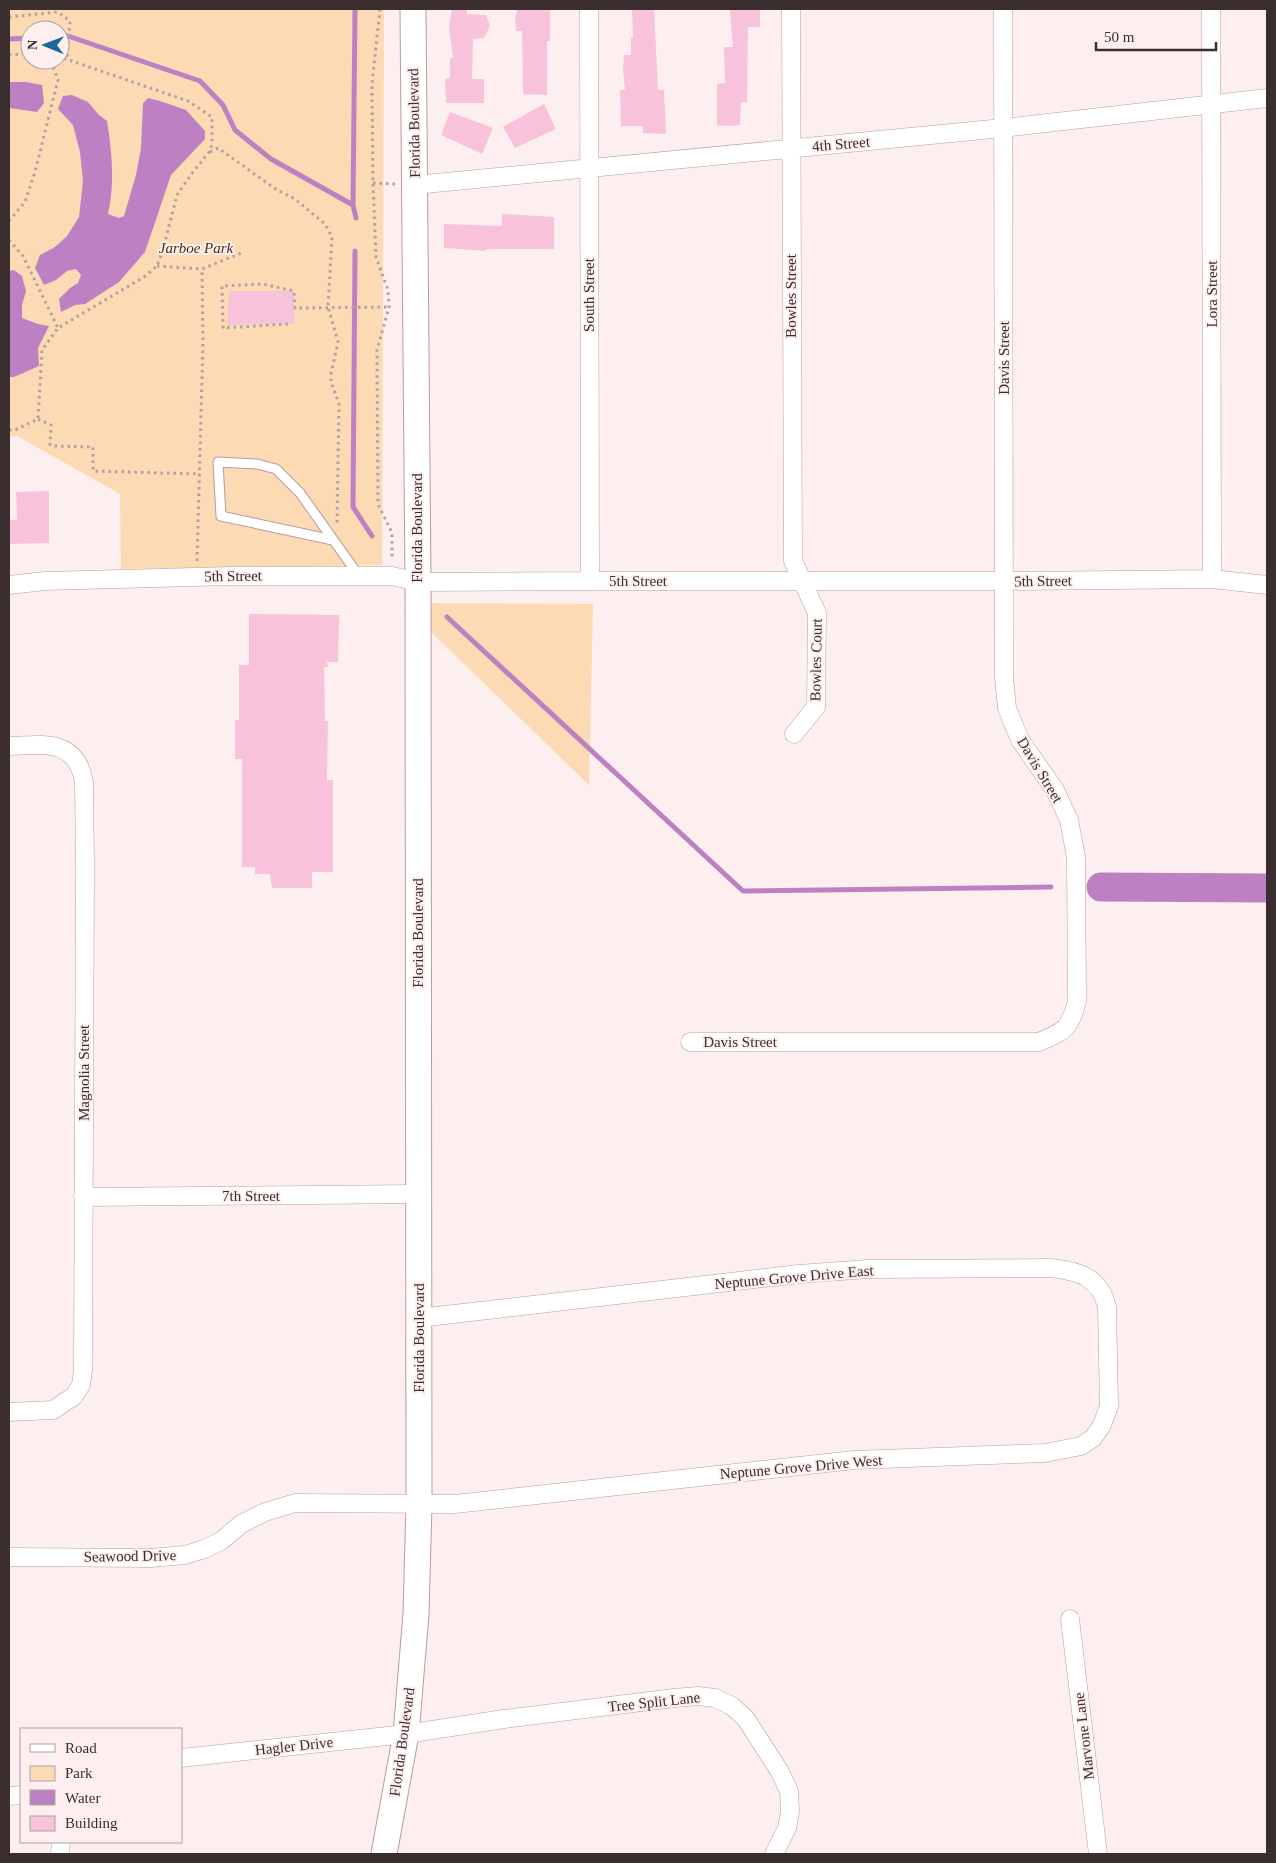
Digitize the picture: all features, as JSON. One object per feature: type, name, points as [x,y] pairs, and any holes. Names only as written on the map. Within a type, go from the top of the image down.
[{"type":"street","name":"Florida Boulevard","points":[[384,1854],[406,1734],[416,1614],[418,1504],[418,582],[413,9]]},
{"type":"street","name":"South Street","points":[[589,9],[590,581]]},
{"type":"street","name":"Bowles Street","points":[[791,9],[793,561],[803,582]]},
{"type":"street","name":"Davis Street","points":[[690,1042],[1039,1042],[1062,1032],[1072,1019],[1077,1001],[1076,857],[1069,820],[1055,790],[1020,740],[1007,708],[1004,677],[1003,9]]},
{"type":"street","name":"Lora Street","points":[[1211,9],[1212,579]]},
{"type":"street","name":"4th Street","points":[[415,185],[1003,128],[1267,98]]},
{"type":"street","name":"5th Street","points":[[9,585],[45,581],[197,577],[392,576],[418,582],[1212,579],[1267,585]]},
{"type":"street","name":"Bowles Court","points":[[794,734],[816,707],[817,613],[803,582]]},
{"type":"street","name":"Magnolia Street","points":[[9,746],[49,745],[59,747],[68,752],[82,770],[84,782],[85,866],[83,1370],[81,1385],[74,1396],[53,1410],[9,1412]]},
{"type":"street","name":"7th Street","points":[[83,1197],[419,1194]]},
{"type":"street","name":"Neptune Grove Drive East","points":[[419,1318],[799,1274],[868,1269],[1051,1268],[1074,1270],[1087,1277],[1099,1289],[1107,1307],[1109,1353]]},
{"type":"street","name":"Neptune Grove Drive West","points":[[418,1504],[455,1504],[854,1460],[1045,1453],[1081,1446],[1093,1438],[1102,1425],[1109,1406],[1109,1353]]},
{"type":"street","name":"Seawood Drive","points":[[9,1557],[151,1558],[185,1555],[221,1541],[241,1524],[265,1512],[294,1503],[418,1504]]},
{"type":"street","name":"Marvone Lane","points":[[1070,1618],[1098,1854]]},
{"type":"street","name":"Tree Split Lane","points":[[406,1734],[674,1698],[698,1696],[715,1698],[732,1706],[746,1719],[780,1772],[788,1790],[790,1811],[787,1828],[774,1854]]},
{"type":"street","name":"Hagler Drive","points":[[182,1758],[406,1734]]},
{"type":"lane","points":[[335,542],[221,516],[218,462],[257,464],[276,469],[300,493],[335,542],[359,576]]},
{"type":"path","points":[[380,9],[372,84],[373,183],[376,257],[388,290],[389,307],[377,350],[378,504],[392,533],[392,576]]},
{"type":"path","points":[[9,17],[58,12],[69,20]]},
{"type":"path","points":[[70,60],[188,101],[212,117],[212,144],[210,152]]},
{"type":"path","points":[[9,221],[25,202],[35,172],[58,80],[54,70]]},
{"type":"path","points":[[9,430],[15,430],[38,419],[42,350],[58,328],[144,277],[156,266],[162,253],[177,195],[210,152],[218,148],[277,190],[295,199],[325,224],[332,237],[328,307],[338,342],[331,382],[339,404],[335,542]]},
{"type":"path","points":[[9,240],[23,256],[58,328]]},
{"type":"path","points":[[156,266],[202,269],[241,253]]},
{"type":"path","points":[[197,577],[203,343],[202,269]]},
{"type":"path","points":[[288,324],[223,328],[222,286],[264,284],[294,291],[295,308],[389,307]]},
{"type":"path","points":[[38,419],[51,425],[50,445],[93,447],[94,471],[200,474]]},
{"type":"green space","name":"Jarboe Park","points":[[9,9],[384,9],[382,565],[121,569],[120,494],[17,436],[9,437]]},
{"type":"green space","points":[[429,603],[593,604],[589,785],[428,629]]},
{"type":"water","points":[[9,82],[26,82],[42,85],[44,103],[37,112],[9,108]]},
{"type":"water","points":[[72,95],[88,102],[107,121],[112,168],[112,191],[108,214],[119,218],[124,216],[136,175],[141,148],[143,103],[148,98],[186,110],[205,131],[205,139],[171,175],[145,252],[119,282],[85,304],[75,305],[61,312],[59,299],[78,283],[81,275],[76,269],[67,271],[56,280],[44,285],[35,268],[40,255],[55,247],[67,236],[79,217],[83,181],[80,152],[73,125],[58,109],[63,96]]},
{"type":"water","points":[[14,270],[22,276],[26,291],[22,305],[22,318],[49,326],[38,348],[39,366],[14,377],[9,377],[9,271]]},
{"type":"building","points":[[452,9],[467,9],[467,14],[486,15],[490,26],[484,38],[473,39],[472,79],[484,79],[484,103],[446,103],[445,79],[450,78],[450,58],[453,58],[449,26]]},
{"type":"building","points":[[517,9],[550,9],[550,41],[547,41],[547,95],[523,94],[522,31],[516,31],[515,19]]},
{"type":"building","points":[[632,9],[654,9],[658,90],[664,90],[666,134],[643,133],[643,126],[621,126],[620,90],[625,90],[624,55],[631,55],[631,38],[633,38]]},
{"type":"building","points":[[730,9],[760,9],[760,27],[748,27],[747,102],[741,102],[740,125],[728,126],[717,125],[717,84],[725,83],[724,47],[733,47]]},
{"type":"building","points":[[544,104],[556,129],[515,148],[503,127]]},
{"type":"building","points":[[450,112],[493,128],[482,154],[441,135]]},
{"type":"building","points":[[502,214],[554,217],[554,249],[486,249],[486,251],[444,248],[444,224],[502,226]]},
{"type":"building","points":[[229,291],[294,291],[294,324],[227,325]]},
{"type":"building","points":[[49,491],[49,543],[9,544],[9,520],[17,520],[16,492]]},
{"type":"building","points":[[249,614],[339,615],[338,662],[327,662],[328,667],[324,667],[325,721],[328,721],[327,780],[333,780],[333,872],[312,872],[312,888],[272,888],[270,874],[255,874],[255,867],[242,867],[242,759],[235,759],[235,720],[239,720],[239,665],[249,665]]},
{"type":"waterway","points":[[353,205],[355,9]]},
{"type":"waterway","points":[[70,37],[200,81],[223,105],[235,130],[271,159],[353,205],[356,218]]},
{"type":"waterway","points":[[9,39],[20,38]]},
{"type":"waterway","points":[[355,251],[353,507],[372,536]]},
{"type":"waterway","points":[[447,617],[743,891],[1051,887]]},
{"type":"waterway","points":[[1101,887],[1267,888]]}]
